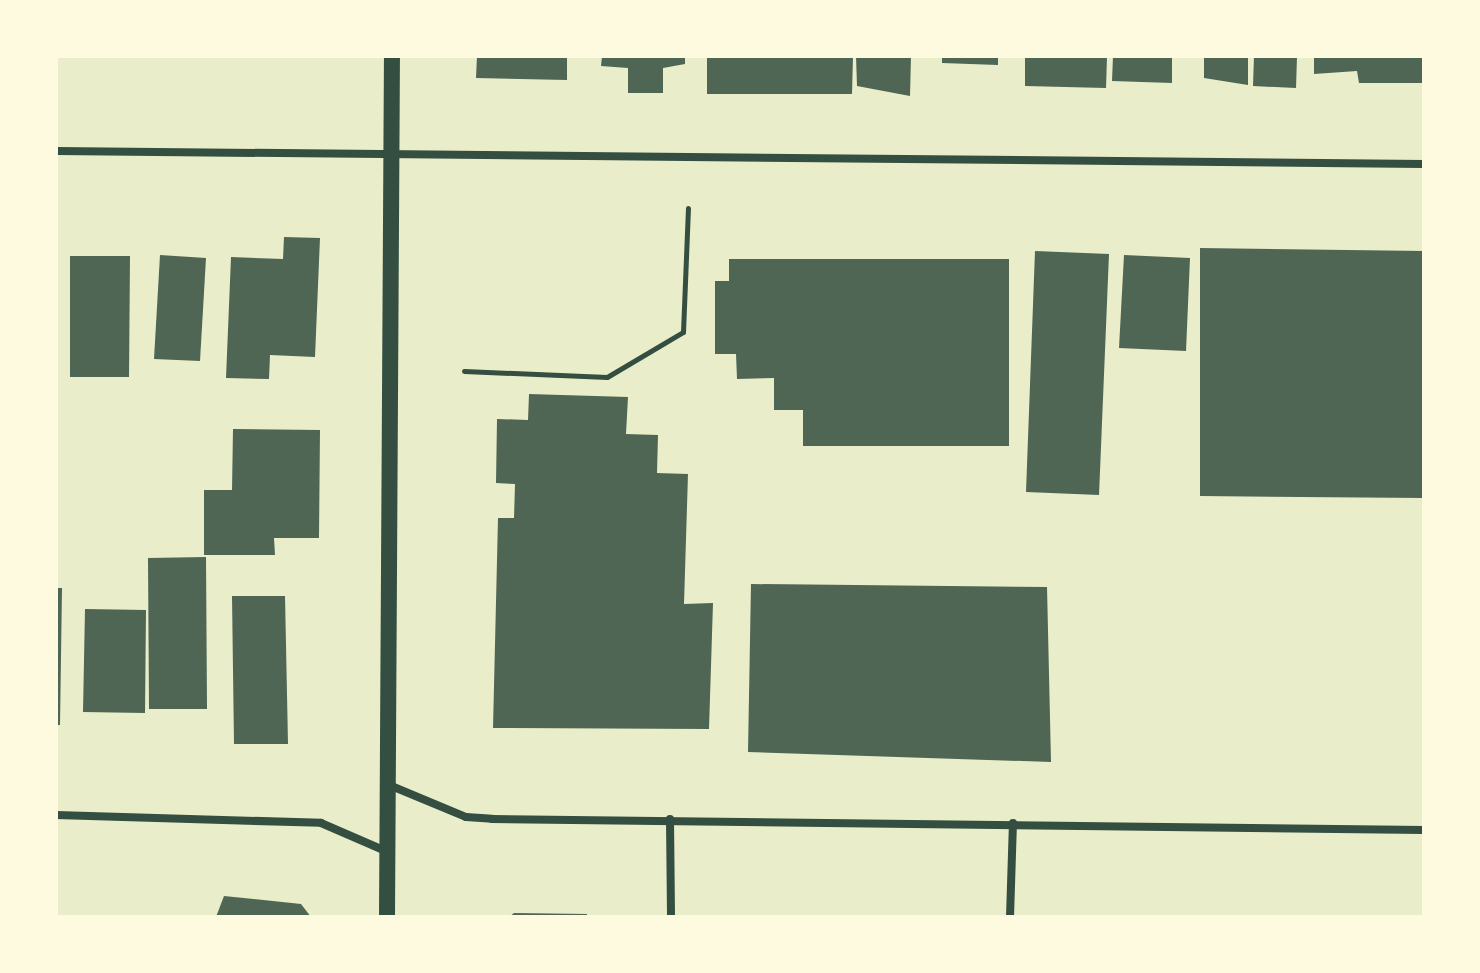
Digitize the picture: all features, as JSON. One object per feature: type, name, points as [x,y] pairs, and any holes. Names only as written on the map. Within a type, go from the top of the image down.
[{"type":"main road","points":[[387,917],[392,56]]},
{"type":"street","points":[[56,151],[1424,164]]},
{"type":"street","points":[[389,785],[466,817],[1424,830]]},
{"type":"street","points":[[56,815],[321,823],[389,852]]},
{"type":"street","points":[[670,819],[671,917]]},
{"type":"street","points":[[1010,917],[1013,823]]},
{"type":"path","points":[[464,371],[607,377],[683,332],[688,208]]},
{"type":"building","points":[[477,56],[567,56],[567,80],[476,78]]},
{"type":"building","points":[[602,56],[685,56],[685,64],[663,68],[663,93],[628,93],[628,68],[601,66]]},
{"type":"building","points":[[707,56],[853,56],[852,94],[707,94]]},
{"type":"building","points":[[856,56],[911,56],[910,96],[857,86]]},
{"type":"building","points":[[942,56],[998,56],[998,65],[942,63]]},
{"type":"building","points":[[1025,56],[1107,56],[1106,88],[1025,86]]},
{"type":"building","points":[[1113,56],[1172,56],[1172,83],[1112,81]]},
{"type":"building","points":[[1204,56],[1248,56],[1248,85],[1204,78]]},
{"type":"building","points":[[1254,56],[1297,56],[1296,88],[1253,86]]},
{"type":"building","points":[[1314,56],[1424,56],[1424,83],[1359,83],[1357,71],[1314,74]]},
{"type":"building","points":[[284,237],[320,238],[315,357],[270,355],[269,379],[226,378],[231,257],[283,259]]},
{"type":"building","points":[[1200,248],[1424,251],[1424,498],[1200,496]]},
{"type":"building","points":[[1035,251],[1109,254],[1099,495],[1026,492]]},
{"type":"building","points":[[160,255],[206,258],[200,361],[154,359]]},
{"type":"building","points":[[1124,255],[1190,258],[1186,351],[1119,348]]},
{"type":"building","points":[[70,256],[130,256],[129,377],[70,377]]},
{"type":"building","points":[[729,259],[1009,259],[1009,446],[803,446],[803,410],[774,410],[774,378],[737,379],[736,354],[715,354],[715,281],[729,281]]},
{"type":"building","points":[[529,394],[628,397],[626,434],[658,435],[657,473],[688,474],[684,604],[713,603],[709,729],[493,728],[498,518],[514,518],[515,484],[496,483],[497,419],[528,420]]},
{"type":"building","points":[[233,429],[320,430],[319,538],[274,538],[275,555],[204,555],[204,490],[232,490]]},
{"type":"building","points":[[206,557],[207,709],[149,709],[148,558]]},
{"type":"building","points":[[751,584],[1047,587],[1051,762],[748,752]]},
{"type":"building","points":[[56,588],[62,588],[60,725],[56,725]]},
{"type":"building","points":[[232,596],[285,596],[288,744],[234,744]]},
{"type":"building","points":[[85,609],[146,610],[145,713],[83,712]]},
{"type":"building","points":[[224,896],[301,904],[311,917],[216,917]]},
{"type":"building","points":[[514,913],[587,914],[587,917],[509,917]]}]
